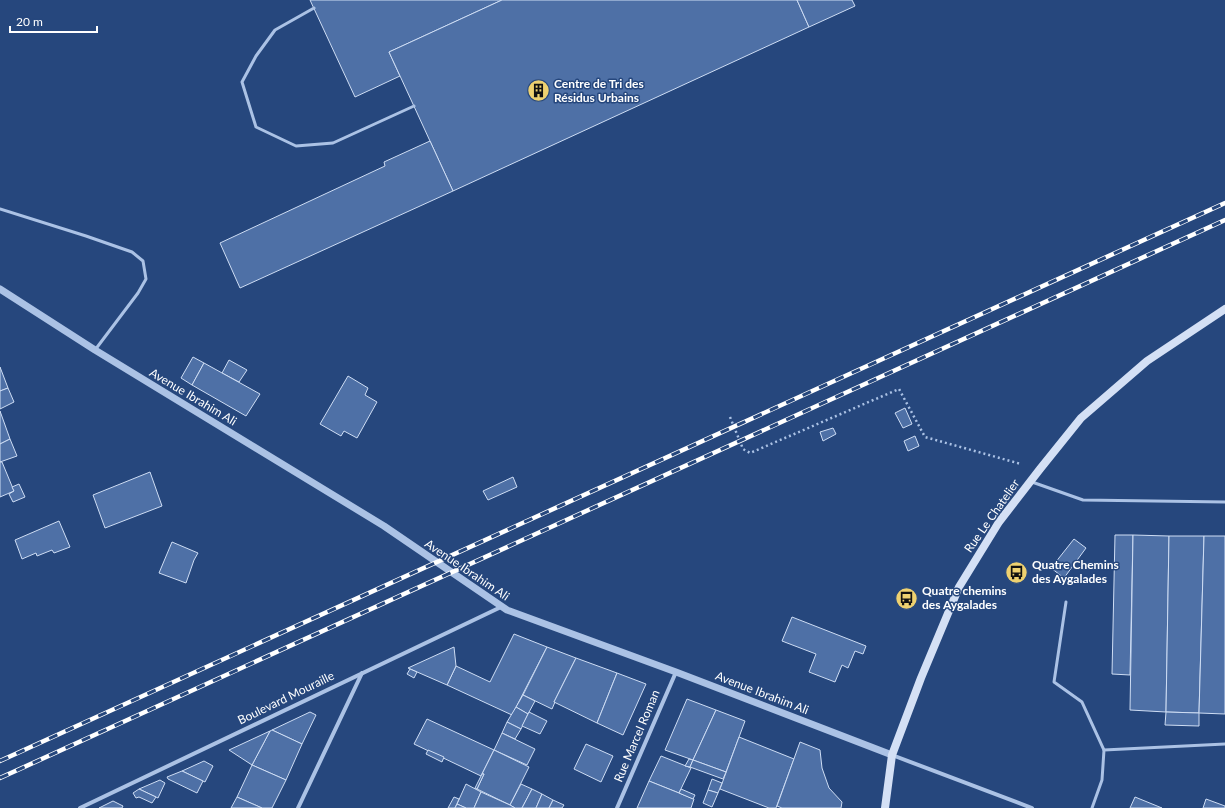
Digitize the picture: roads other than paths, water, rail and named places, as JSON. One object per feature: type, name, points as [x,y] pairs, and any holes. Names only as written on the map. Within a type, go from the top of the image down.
[{"type":"main road","name":"Rue Le Chatelier","points":[[885,808],[892,755],[921,678],[959,588],[999,522],[1081,418],[1147,361],[1225,309]]},
{"type":"street","name":"Avenue Ibrahim Ali","points":[[0,289],[95,350],[384,526],[506,610],[676,672],[1032,808]]},
{"type":"street","name":"Boulevard Mouraille","points":[[80,808],[362,672],[501,607]]},
{"type":"street","points":[[298,808],[362,672]]},
{"type":"street","name":"Rue Marcel Roman","points":[[617,808],[676,672]]},
{"type":"lane","points":[[314,8],[275,30],[256,56],[242,82],[256,127],[296,146],[334,142],[414,106]]},
{"type":"lane","points":[[0,209],[132,252],[143,261],[146,279],[138,293],[95,350]]},
{"type":"lane","points":[[1030,481],[1083,500],[1225,502]]},
{"type":"lane","points":[[1066,602],[1054,682],[1082,702],[1104,750],[1102,780],[1092,808]]},
{"type":"lane","points":[[1104,750],[1225,744]]},
{"type":"railway","points":[[0,761],[1225,203]]},
{"type":"railway","points":[[0,778],[1225,220]]},
{"type":"place","name":"Centre de Tri des Résidus Urbains","points":[[538,91]]},
{"type":"place","name":"Quatre Chemins des Aygalades","points":[[1016,572]]},
{"type":"place","name":"Quatre chemins des Aygalades","points":[[907,598]]}]
